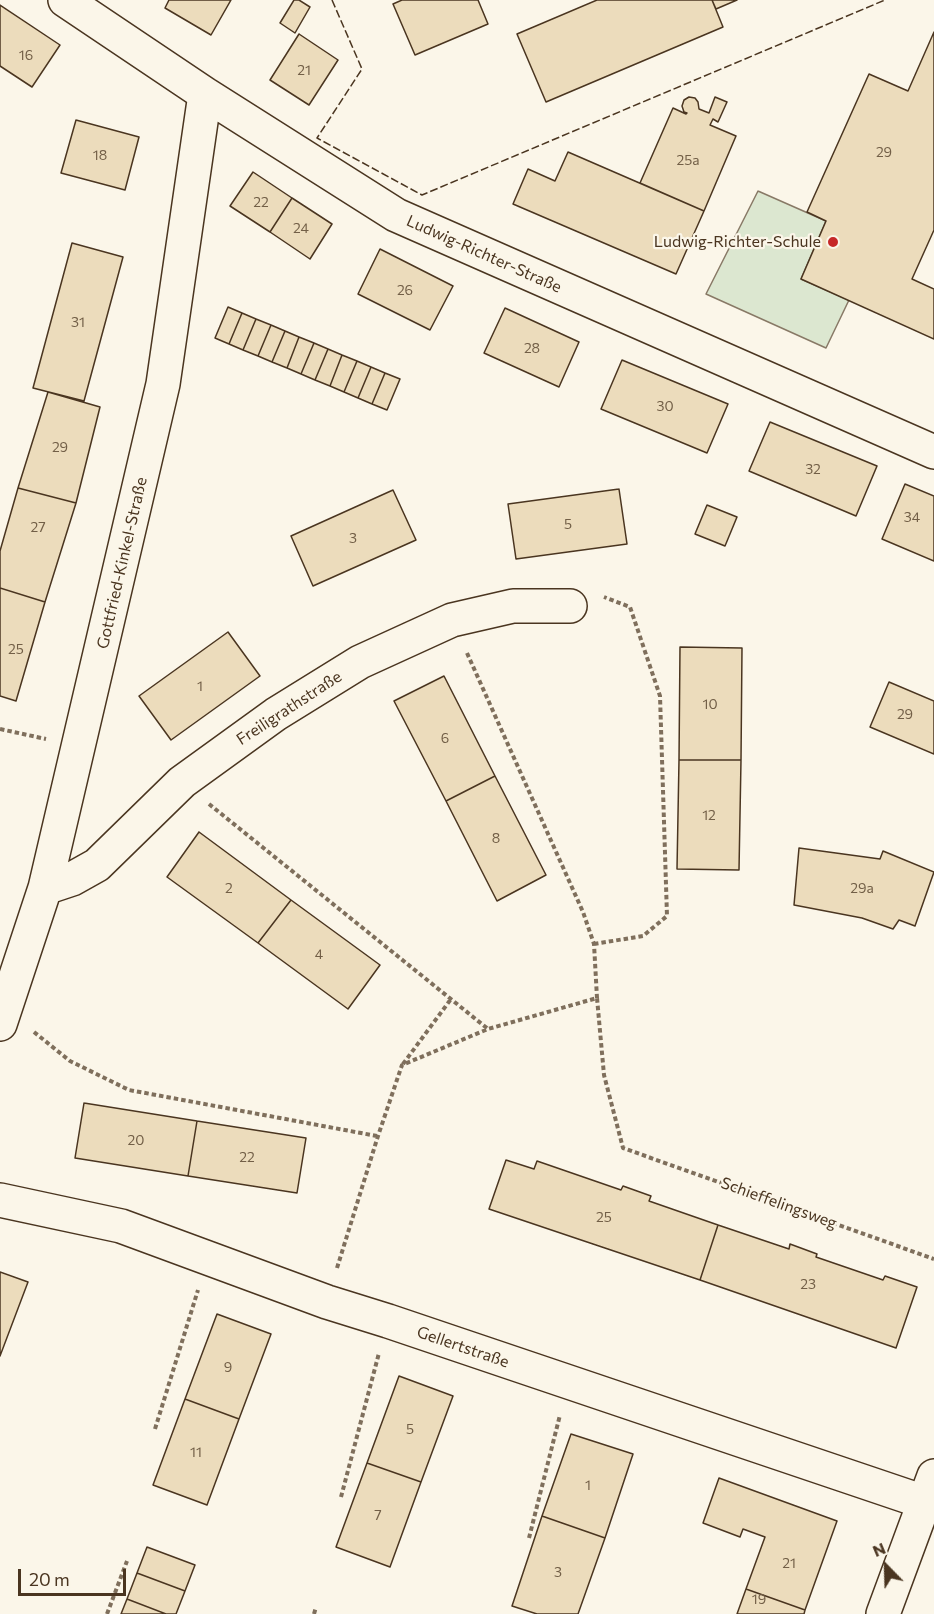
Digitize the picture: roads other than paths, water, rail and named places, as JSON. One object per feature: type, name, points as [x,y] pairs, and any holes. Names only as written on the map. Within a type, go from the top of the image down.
[{"type":"street","name":"Ludwig-Richter-Straße","points":[[65,0],[204,93],[396,215],[934,452]]},
{"type":"street","name":"Gottfried-Kinkel-Straße","points":[[3,1016],[45,888],[163,384],[204,93]]},
{"type":"street","name":"Freiligrathstraße","points":[[45,888],[72,879],[97,865],[182,782],[276,714],[360,662],[452,620],[513,606],[570,606]]},
{"type":"street","name":"Gellertstraße","points":[[0,1200],[122,1226],[327,1302],[568,1382],[929,1489]]},
{"type":"street","points":[[883,1614],[929,1489]]},
{"type":"place","name":"Ludwig-Richter-Schule","points":[[833,242]]}]
